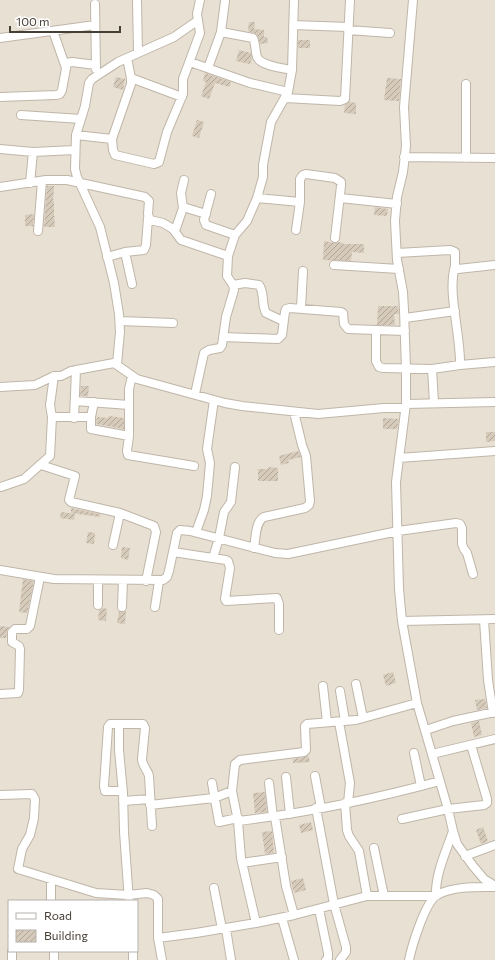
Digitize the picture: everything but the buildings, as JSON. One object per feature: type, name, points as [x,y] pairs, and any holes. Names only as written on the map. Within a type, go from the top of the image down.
[{"type":"street","points":[[137,0],[138,53]]},
{"type":"street","points":[[127,58],[131,84],[112,139],[113,150],[115,155],[154,164],[160,159],[167,132],[182,97],[184,90],[183,79],[200,33],[198,21],[200,0]]},
{"type":"street","points":[[195,394],[204,353],[221,347],[226,317],[234,290],[233,285],[227,276],[228,256],[235,236],[247,221],[257,198],[263,177],[263,165],[271,122],[286,95],[292,70],[294,0]]},
{"type":"street","points":[[190,62],[286,95],[340,101],[345,99],[350,0]]},
{"type":"street","points":[[413,0],[404,107],[406,132],[404,157],[395,221],[396,253],[403,292],[406,369],[406,406],[396,482],[399,589],[402,621],[418,703],[457,844],[484,879],[495,886]]},
{"type":"street","points":[[208,68],[221,32],[225,1]]},
{"type":"street","points":[[95,4],[96,76]]},
{"type":"street","points":[[117,364],[120,321],[114,282],[100,227],[76,177],[76,135],[89,83],[96,76],[127,58],[174,37],[198,21]]},
{"type":"street","points":[[0,38],[95,25]]},
{"type":"street","points":[[293,25],[348,28],[390,33]]},
{"type":"street","points":[[53,31],[66,68]]},
{"type":"street","points":[[221,32],[253,38],[259,60],[265,64],[292,70]]},
{"type":"street","points":[[0,97],[51,96],[60,94],[67,63],[96,64]]},
{"type":"street","points":[[131,78],[182,97]]},
{"type":"street","points":[[466,84],[466,158]]},
{"type":"street","points":[[21,115],[81,119]]},
{"type":"street","points":[[76,135],[112,139]]},
{"type":"street","points":[[0,150],[33,152],[75,150]]},
{"type":"street","points":[[30,183],[33,152]]},
{"type":"street","points":[[404,157],[495,158]]},
{"type":"street","points":[[296,230],[300,202],[300,179],[303,175],[306,174],[338,179],[341,186],[335,238]]},
{"type":"street","points":[[0,187],[42,181],[67,180],[147,199],[149,204],[146,248],[142,251],[125,252],[107,257]]},
{"type":"street","points":[[175,231],[183,207],[181,193],[184,180]]},
{"type":"street","points":[[38,231],[42,181]]},
{"type":"street","points":[[212,194],[204,220],[206,225],[235,236]]},
{"type":"street","points":[[257,198],[300,202]]},
{"type":"street","points":[[340,198],[397,204]]},
{"type":"street","points":[[183,207],[206,214]]},
{"type":"street","points":[[148,218],[152,221],[164,223],[175,231],[181,240],[228,256]]},
{"type":"street","points":[[396,253],[453,250],[456,255],[452,282],[460,344],[460,365]]},
{"type":"street","points":[[125,252],[132,284]]},
{"type":"street","points":[[334,265],[399,269]]},
{"type":"street","points":[[455,266],[458,269],[495,265]]},
{"type":"street","points":[[301,308],[303,271]]},
{"type":"street","points":[[233,285],[245,283],[259,286],[262,289],[263,304],[266,313],[283,321]]},
{"type":"street","points":[[223,337],[278,339],[282,335],[283,321],[285,312],[288,308],[338,311],[344,313],[344,324],[348,329],[405,331]]},
{"type":"street","points":[[404,318],[455,311]]},
{"type":"street","points":[[120,321],[173,324]]},
{"type":"street","points":[[376,330],[377,365],[382,368],[432,369],[495,362]]},
{"type":"street","points":[[0,384],[35,385],[54,376],[61,376],[76,370],[114,363],[137,379],[225,403],[294,412],[327,414],[434,403],[495,402]]},
{"type":"street","points":[[432,369],[434,403]]},
{"type":"street","points":[[74,418],[76,370]]},
{"type":"street","points":[[0,490],[24,479],[50,456],[52,417],[50,405],[54,376]]},
{"type":"street","points":[[132,376],[129,385],[128,455],[194,466]]},
{"type":"street","points":[[196,532],[204,510],[207,496],[210,463],[207,449],[214,400]]},
{"type":"street","points":[[75,401],[129,405]]},
{"type":"street","points":[[94,402],[91,417],[91,427],[93,430],[128,436]]},
{"type":"street","points":[[254,548],[260,519],[305,508],[309,505],[310,501],[306,456],[294,412]]},
{"type":"street","points":[[52,417],[91,417]]},
{"type":"street","points":[[399,458],[495,451]]},
{"type":"street","points":[[40,465],[75,476],[69,500],[71,502],[120,513],[154,526],[156,532],[146,581]]},
{"type":"street","points":[[213,558],[224,512],[231,502],[235,467]]},
{"type":"street","points":[[113,545],[120,513]]},
{"type":"street","points":[[0,570],[54,579],[162,580],[167,577],[177,533],[180,530],[196,532],[275,553],[288,554],[398,531],[456,523],[460,524],[462,528],[462,544],[469,559],[473,574]]},
{"type":"street","points":[[173,552],[226,560],[229,563],[230,568],[225,599],[226,601],[277,598],[279,604],[279,630]]},
{"type":"street","points":[[0,694],[18,693],[20,649],[19,646],[12,642],[12,632],[15,629],[27,629],[30,626],[40,577]]},
{"type":"street","points":[[98,580],[98,605]]},
{"type":"street","points":[[122,607],[123,580]]},
{"type":"street","points":[[155,607],[159,580]]},
{"type":"street","points":[[402,621],[495,619]]},
{"type":"street","points":[[426,730],[453,721],[494,713],[488,680],[484,620]]},
{"type":"street","points":[[356,684],[363,718]]},
{"type":"street","points":[[323,686],[327,722]]},
{"type":"street","points":[[340,691],[342,722],[350,783],[346,803],[347,830],[349,836],[359,851],[367,896]]},
{"type":"street","points":[[256,923],[242,863],[238,819],[232,791],[233,768],[236,762],[240,760],[304,752],[307,747],[305,726],[307,724],[342,722],[363,718],[418,703]]},
{"type":"street","points":[[152,826],[150,802],[149,776],[148,770],[142,764],[145,728],[143,724],[110,724],[108,727],[104,786],[105,791],[119,791],[123,797],[150,802],[214,798],[232,791]]},
{"type":"street","points":[[119,724],[119,750],[129,898]]},
{"type":"street","points":[[432,754],[495,739]]},
{"type":"street","points":[[402,819],[448,809],[484,805],[487,803],[471,744]]},
{"type":"street","points":[[414,753],[420,786]]},
{"type":"street","points":[[315,776],[318,808],[334,904],[346,947],[346,952],[340,960]]},
{"type":"street","points":[[286,777],[290,814]]},
{"type":"street","points":[[212,783],[219,822],[238,819],[274,817],[382,796],[440,781]]},
{"type":"street","points":[[269,783],[286,886],[294,915]]},
{"type":"street","points":[[0,795],[32,794],[35,799],[34,818],[30,835],[22,849],[18,869],[96,893],[129,898],[147,893],[154,895],[158,899],[158,938],[162,960]]},
{"type":"street","points":[[409,960],[427,908],[436,896],[435,888],[438,873],[453,831]]},
{"type":"street","points":[[465,856],[495,845]]},
{"type":"street","points":[[374,848],[384,896]]},
{"type":"street","points":[[242,863],[282,857]]},
{"type":"street","points":[[51,880],[51,900]]},
{"type":"street","points":[[158,938],[224,929],[282,918],[367,896],[436,896],[458,889],[495,886]]},
{"type":"street","points":[[214,888],[231,960]]},
{"type":"street","points":[[319,909],[328,953],[328,958],[326,960]]},
{"type":"street","points":[[282,918],[294,960]]},
{"type":"shaded area","points":[[0,0],[495,0],[495,960],[0,960]]}]
